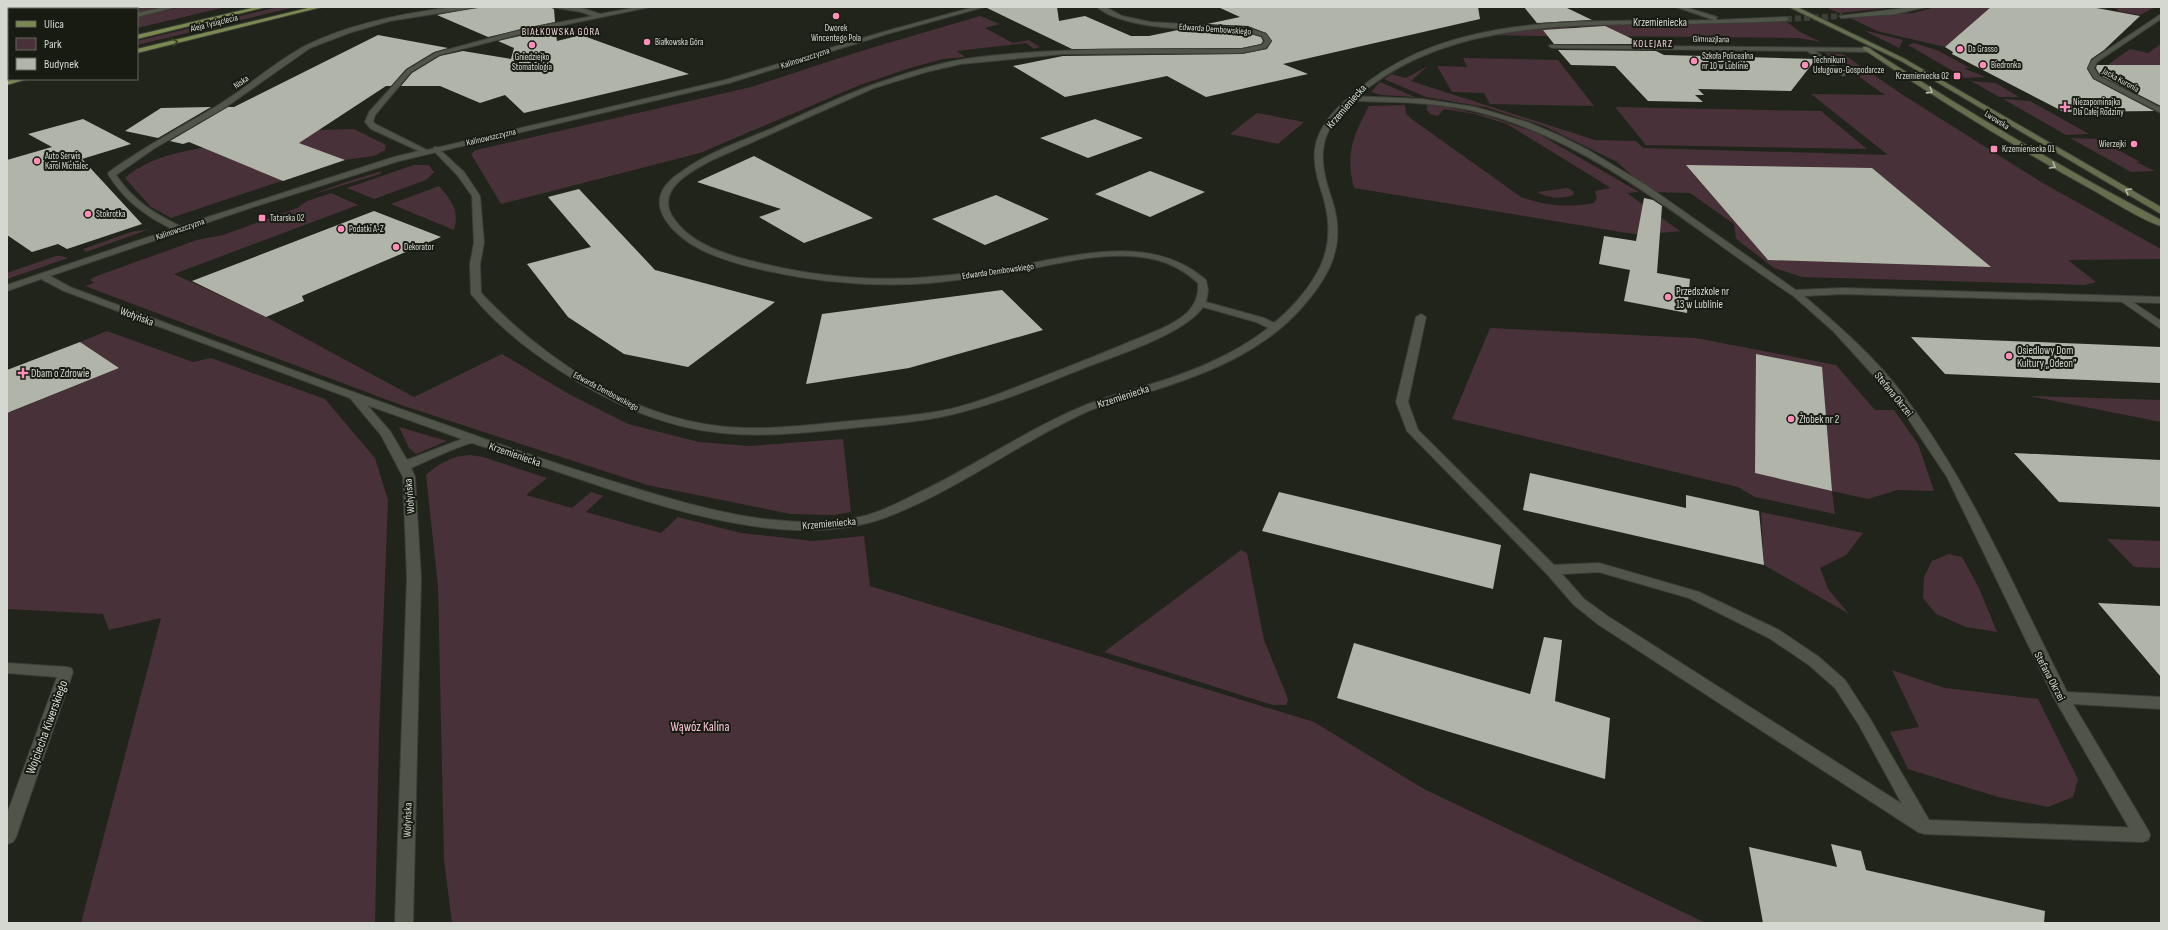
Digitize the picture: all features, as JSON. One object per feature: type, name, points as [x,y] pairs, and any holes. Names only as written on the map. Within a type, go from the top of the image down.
[{"type":"main road","name":"Aleja Tysiąclecia","points":[[138,37],[263,7]]},
{"type":"main road","name":"Aleja Tysiąclecia","points":[[138,51],[319,7]]},
{"type":"main road","points":[[7,83],[17,80]]},
{"type":"main road","points":[[7,83],[20,80]]},
{"type":"street","points":[[138,15],[173,7]]},
{"type":"street","name":"Niska","points":[[179,229],[140,209],[118,184],[112,174],[224,104],[298,53],[320,42],[356,30],[406,17],[475,7]]},
{"type":"street","points":[[554,7],[582,10],[598,16]]},
{"type":"street","points":[[425,152],[418,147],[374,127],[369,122],[372,114],[409,71],[431,57],[468,44],[647,7]]},
{"type":"street","name":"Kalinowszczyzna","points":[[7,288],[296,190],[425,152],[727,82],[885,32],[981,7]]},
{"type":"street","name":"Edwarda Dembowskiego","points":[[437,149],[461,174],[476,196],[479,243],[475,264],[476,294],[486,306],[542,355],[633,407],[699,427],[726,431],[782,431],[908,419],[949,412],[997,398],[1109,355],[1167,329],[1194,313],[1204,296],[1203,282],[1192,272],[1173,262],[1150,256],[1120,254],[1092,256],[989,274],[867,282],[825,280],[729,258],[713,252],[687,236],[671,222],[664,208],[665,194],[670,185],[684,172],[707,159],[872,87],[924,70],[978,59],[1042,53],[1242,51],[1264,47],[1268,41],[1264,35],[1248,30],[1151,24],[1120,17],[1100,7]]},
{"type":"street","name":"Krzemieniecka","points":[[1679,7],[1724,21]]},
{"type":"street","name":"Lwowska","points":[[1792,7],[1903,60],[2161,211]]},
{"type":"street","points":[[1842,16],[1896,12],[1923,7]]},
{"type":"street","name":"Jacka Kuronia","points":[[2161,16],[2094,61],[2091,68],[2096,77],[2161,111]]},
{"type":"street","name":"Krzemieniecka","points":[[353,396],[548,466],[714,514],[791,526],[858,522],[901,507],[976,469],[1084,409],[1166,383],[1213,364],[1267,335],[1300,303],[1329,258],[1334,239],[1333,220],[1322,185],[1319,148],[1326,128],[1351,98],[1369,81],[1424,52],[1454,42],[1487,34],[1559,24],[1786,19]]},
{"type":"street","name":"Lwowska","points":[[1827,23],[2027,150],[2103,194],[2161,224]]},
{"type":"street","name":"Gimnazjlana","points":[[1552,46],[1869,50]]},
{"type":"street","points":[[1808,49],[1843,74]]},
{"type":"street","name":"Stefana Okrzei","points":[[1351,98],[1454,105],[1492,113],[1546,132],[1610,166],[1693,221],[1725,246],[1795,293],[1837,329],[1899,397],[1931,442],[1953,477],[2062,698],[2142,834],[1924,826]]},
{"type":"street","name":"Wołyńska","points":[[42,276],[74,292],[353,396],[386,433],[409,477],[414,578],[404,923]]},
{"type":"street","points":[[1795,293],[1843,291],[2161,300]]},
{"type":"street","points":[[2125,300],[2161,326]]},
{"type":"street","points":[[1199,303],[1260,320],[1275,327]]},
{"type":"street","points":[[1421,317],[1402,402],[1413,431],[1431,447],[1479,499],[1551,570],[1579,602],[1604,621],[1703,686],[1924,826]]},
{"type":"street","points":[[404,466],[472,439]]},
{"type":"street","points":[[1551,570],[1599,567],[1694,596],[1774,634],[1814,661],[1840,684],[1864,721],[1924,826]]},
{"type":"street","name":"Wojciecha Kiwerskiego","points":[[7,668],[66,672],[7,837]]},
{"type":"street","points":[[2062,698],[2161,703]]},
{"type":"green space","points":[[7,7],[165,7],[138,13],[138,8],[8,8],[7,43]]},
{"type":"green space","points":[[182,7],[226,7],[138,28],[138,17]]},
{"type":"green space","points":[[278,7],[295,7],[138,45],[138,41]]},
{"type":"green space","points":[[1825,7],[1898,7],[1839,13]]},
{"type":"green space","points":[[1936,7],[2035,7],[2133,24],[2104,42],[1954,40],[1945,47],[1877,31],[1848,17],[1913,13]]},
{"type":"green space","points":[[2091,7],[2107,7],[2105,9]]},
{"type":"green space","points":[[2107,7],[2155,7],[2140,15],[2117,11],[2118,9]]},
{"type":"green space","points":[[980,16],[1000,24],[985,28],[1013,43],[1029,40],[1040,47],[1034,49],[1026,43],[957,51],[965,57],[943,59],[910,68],[860,85],[700,153],[501,204],[471,154],[476,150],[751,87],[861,51]]},
{"type":"green space","points":[[1787,22],[1800,32],[1821,42],[1799,38],[1615,36],[1571,25]]},
{"type":"green space","points":[[1559,25],[1596,37],[1489,35]]},
{"type":"green space","points":[[1865,31],[1867,31],[1903,40],[1899,48]]},
{"type":"green space","points":[[1914,43],[1939,51],[1970,68],[1964,68],[1985,77],[1965,78],[1908,45]]},
{"type":"green space","points":[[2161,44],[2161,96],[2110,76],[2109,64],[2130,49],[2148,53]]},
{"type":"green space","points":[[1825,53],[1843,54],[1903,95],[2041,182],[2161,249],[2161,259],[2068,260],[2096,282],[2085,285],[1802,277],[1774,268],[1736,238],[1734,224],[1690,193],[1650,192],[1617,162],[1544,126],[1485,107],[1426,97],[1384,79],[1391,74],[1406,78],[1428,66],[1411,81],[1595,140],[1636,141],[1643,148],[1888,155],[1811,94],[1885,95]]},
{"type":"green space","points":[[1463,58],[1558,60],[1594,106],[1490,104],[1484,93],[1452,92],[1437,66],[1467,67]]},
{"type":"green space","points":[[1971,81],[1996,83],[2019,97],[1999,97]]},
{"type":"green space","points":[[1380,82],[1415,97],[1381,95],[1371,92]]},
{"type":"green space","points":[[2003,99],[2030,101],[2089,134],[2066,135]]},
{"type":"green space","points":[[1405,105],[1406,114],[1413,120],[1521,197],[1548,204],[1566,206],[1584,205],[1594,203],[1597,198],[1595,191],[1611,188],[1507,124],[1475,114],[1444,109],[1438,116],[1430,114],[1427,110],[1427,105],[1446,107],[1488,116],[1537,133],[1639,192],[1627,193],[1680,231],[1643,235],[1627,233],[1354,188],[1350,165],[1352,146],[1369,106]]},
{"type":"green space","points":[[1615,107],[1821,111],[1867,149],[1646,145]]},
{"type":"green space","points":[[1257,113],[1304,122],[1278,144],[1230,134]]},
{"type":"green space","points":[[354,129],[386,145],[385,150],[374,156],[344,160],[171,218],[151,207],[125,178],[136,170],[162,157],[206,147],[234,144],[211,151],[252,168],[288,151],[316,130]]},
{"type":"green space","points":[[2070,138],[2099,139],[2140,162],[2136,162],[2155,171],[2131,172]]},
{"type":"green space","points":[[414,165],[429,165],[434,172],[426,180],[374,199],[347,188]]},
{"type":"green space","points":[[382,171],[380,174],[311,195],[343,183]]},
{"type":"green space","points":[[439,186],[451,201],[455,211],[456,223],[454,230],[391,204]]},
{"type":"green space","points":[[1568,188],[1574,192],[1573,195],[1555,198],[1537,192]]},
{"type":"green space","points":[[331,193],[358,205],[174,274],[266,317],[414,397],[502,354],[567,393],[628,424],[699,442],[750,446],[843,439],[851,512],[834,515],[791,514],[647,485],[401,405],[85,286],[94,283],[90,280],[94,277],[197,240],[223,235],[297,208],[307,201]]},
{"type":"green space","points":[[150,229],[86,252],[83,249],[131,232]]},
{"type":"green space","points":[[56,256],[68,258],[7,279],[7,273]]},
{"type":"green space","points":[[1490,328],[1696,338],[1836,365],[1875,410],[1894,410],[1918,444],[1934,491],[1897,490],[1868,499],[1832,491],[1835,514],[1755,497],[1738,487],[1452,419]]},
{"type":"green space","points":[[107,331],[193,362],[211,358],[325,399],[375,458],[388,500],[379,734],[375,923],[81,923],[161,618],[109,630],[103,614],[7,609],[7,409],[11,412],[119,368],[80,342]]},
{"type":"green space","points":[[2029,396],[2161,400],[2161,422]]},
{"type":"green space","points":[[399,427],[447,441],[416,454],[409,448]]},
{"type":"green space","name":"Wąwóz Kalina","points":[[470,455],[483,457],[547,478],[526,495],[572,508],[591,492],[603,496],[586,512],[661,533],[678,517],[741,533],[813,541],[864,536],[870,586],[1314,722],[1424,789],[1706,923],[452,923],[444,860],[438,586],[426,475],[446,461],[457,457]]},
{"type":"green space","points":[[1761,512],[1863,533],[1846,555],[1820,568],[1828,589],[1849,614],[1764,565]]},
{"type":"green space","points":[[2107,539],[2161,541],[2161,568],[2134,567]]},
{"type":"green space","points":[[1241,550],[1247,553],[1264,640],[1286,694],[1288,700],[1286,705],[1273,705],[1104,652]]},
{"type":"green space","points":[[1949,554],[1962,557],[1979,588],[1997,632],[1966,627],[1936,614],[1923,598],[1924,577],[1932,561]]},
{"type":"green space","points":[[1892,670],[1945,688],[2038,699],[2078,779],[2073,797],[2048,807],[1998,797],[1908,769],[1890,732],[1919,727]]},
{"type":"building","points":[[479,7],[550,7],[554,9],[555,22],[488,37],[437,15]]},
{"type":"building","points":[[985,7],[1057,7],[1059,21],[1085,16],[1131,36],[1149,36],[1178,30],[1247,33],[1261,37],[1263,41],[1261,44],[1242,48],[1072,49]]},
{"type":"building","points":[[1218,7],[1478,7],[1480,19],[1283,64],[1308,74],[1206,97],[1167,76],[1065,97],[1013,66],[1063,56],[1242,54],[1267,49],[1272,41],[1266,33],[1248,26],[1207,24],[1240,17]]},
{"type":"building","points":[[1524,7],[1565,7],[1592,20],[1537,23]]},
{"type":"building","points":[[1991,7],[2091,7],[2140,16],[2104,50],[2091,59],[2087,69],[2093,79],[2154,111],[2064,112],[1952,54],[1953,52],[1945,47]]},
{"type":"building","points":[[1605,26],[1643,44],[1554,44],[1543,30]]},
{"type":"building","points":[[555,28],[557,41],[581,35],[689,74],[524,113],[505,95],[480,103],[440,86],[401,86],[412,73],[440,56],[463,51],[511,59],[514,48],[498,41]]},
{"type":"building","points":[[378,35],[448,48],[434,52],[406,69],[391,86],[386,86],[299,143],[345,160],[283,181],[189,142],[183,144],[170,141],[228,107],[234,107]]},
{"type":"building","points":[[1558,50],[1656,51],[1664,55],[1816,59],[1791,91],[1698,89],[1704,95],[1695,95],[1703,102],[1648,101],[1615,66],[1571,65]]},
{"type":"building","points":[[2097,65],[2161,65],[2161,106],[2100,75],[2096,68]]},
{"type":"building","points":[[211,107],[158,138],[125,131],[161,108]]},
{"type":"building","points":[[83,119],[131,144],[82,159],[142,224],[67,249],[58,244],[32,252],[7,235],[7,160],[52,147],[28,134]]},
{"type":"building","points":[[1095,119],[1143,138],[1088,158],[1040,138]]},
{"type":"building","points":[[754,156],[873,218],[804,243],[759,217],[781,209],[697,182]]},
{"type":"building","points":[[1686,165],[1872,168],[1991,267],[1768,260]]},
{"type":"building","points":[[1150,171],[1205,192],[1150,217],[1095,194]]},
{"type":"building","points":[[579,189],[655,270],[775,302],[688,367],[624,354],[568,317],[527,264],[591,247],[548,197]]},
{"type":"building","points":[[996,195],[1049,219],[985,245],[932,219]]},
{"type":"building","points":[[1644,198],[1653,200],[1662,206],[1657,273],[1690,279],[1687,313],[1624,301],[1630,270],[1599,264],[1604,236],[1636,241]]},
{"type":"building","points":[[374,211],[441,237],[302,296],[304,301],[266,317],[192,281]]},
{"type":"building","points":[[1002,290],[1043,330],[909,368],[806,384],[822,314]]},
{"type":"building","points":[[1911,337],[2161,347],[2161,383],[1945,374]]},
{"type":"building","points":[[80,342],[119,368],[7,413],[7,370]]},
{"type":"building","name":"Żłobek nr 2","points":[[1756,354],[1822,367],[1832,491],[1755,473]]},
{"type":"building","points":[[2014,453],[2161,460],[2161,507],[2059,502]]},
{"type":"building","points":[[1530,473],[1686,508],[1686,495],[1759,511],[1764,565],[1523,510]]},
{"type":"building","points":[[1279,492],[1501,545],[1493,589],[1262,531]]},
{"type":"building","points":[[2098,603],[2161,606],[2161,677]]},
{"type":"building","points":[[1544,637],[1562,640],[1555,701],[1610,718],[1605,779],[1337,698],[1354,643],[1530,694]]},
{"type":"building","points":[[1831,844],[1861,851],[1866,870],[2045,911],[2044,923],[1763,923],[1749,847],[1837,867]]},
{"type":"tunnel","points":[[1786,19],[1842,16]]},
{"type":"place","name":"Dworek Wincentego Pola","points":[[836,16]]},
{"type":"place","name":"Białkowska Góra","points":[[647,42]]},
{"type":"place","name":"Gniedziejko Stomatologia","points":[[532,45]]},
{"type":"place","name":"Da Grasso","points":[[1960,49]]},
{"type":"place","name":"Szkoła Policealna nr 10 w Lublinie","points":[[1694,61]]},
{"type":"place","name":"Technikum Usługowo-Gospodarcze","points":[[1805,65]]},
{"type":"place","name":"Biedronka","points":[[1983,65]]},
{"type":"place","name":"Krzemieniecka 02","points":[[1957,76]]},
{"type":"place","name":"Niezapominajka Dla Całej Rodziny","points":[[2065,107]]},
{"type":"place","name":"Wierzejki","points":[[2134,144]]},
{"type":"place","name":"Krzemieniecka 01","points":[[1994,149]]},
{"type":"place","name":"Auto Serwis Karol Michalec","points":[[37,161]]},
{"type":"place","name":"Stokrotka","points":[[88,214]]},
{"type":"place","name":"Tatarska 02","points":[[262,218]]},
{"type":"place","name":"Podatki A-Z","points":[[341,229]]},
{"type":"place","name":"Dekorator","points":[[396,247]]},
{"type":"place","name":"Przedszkole nr 13 w Lublinie","points":[[1668,297]]},
{"type":"place","name":"Osiedlowy Dom Kultury „Odeon”","points":[[2009,356]]},
{"type":"place","name":"Dbam o Zdrowie","points":[[23,373]]},
{"type":"place","name":"Żłobek nr 2","points":[[1791,419]]},
{"type":"district","name":"BIAŁKOWSKA GÓRA","points":[[561,31]]},
{"type":"district","name":"KOLEJARZ","points":[[1653,43]]}]
